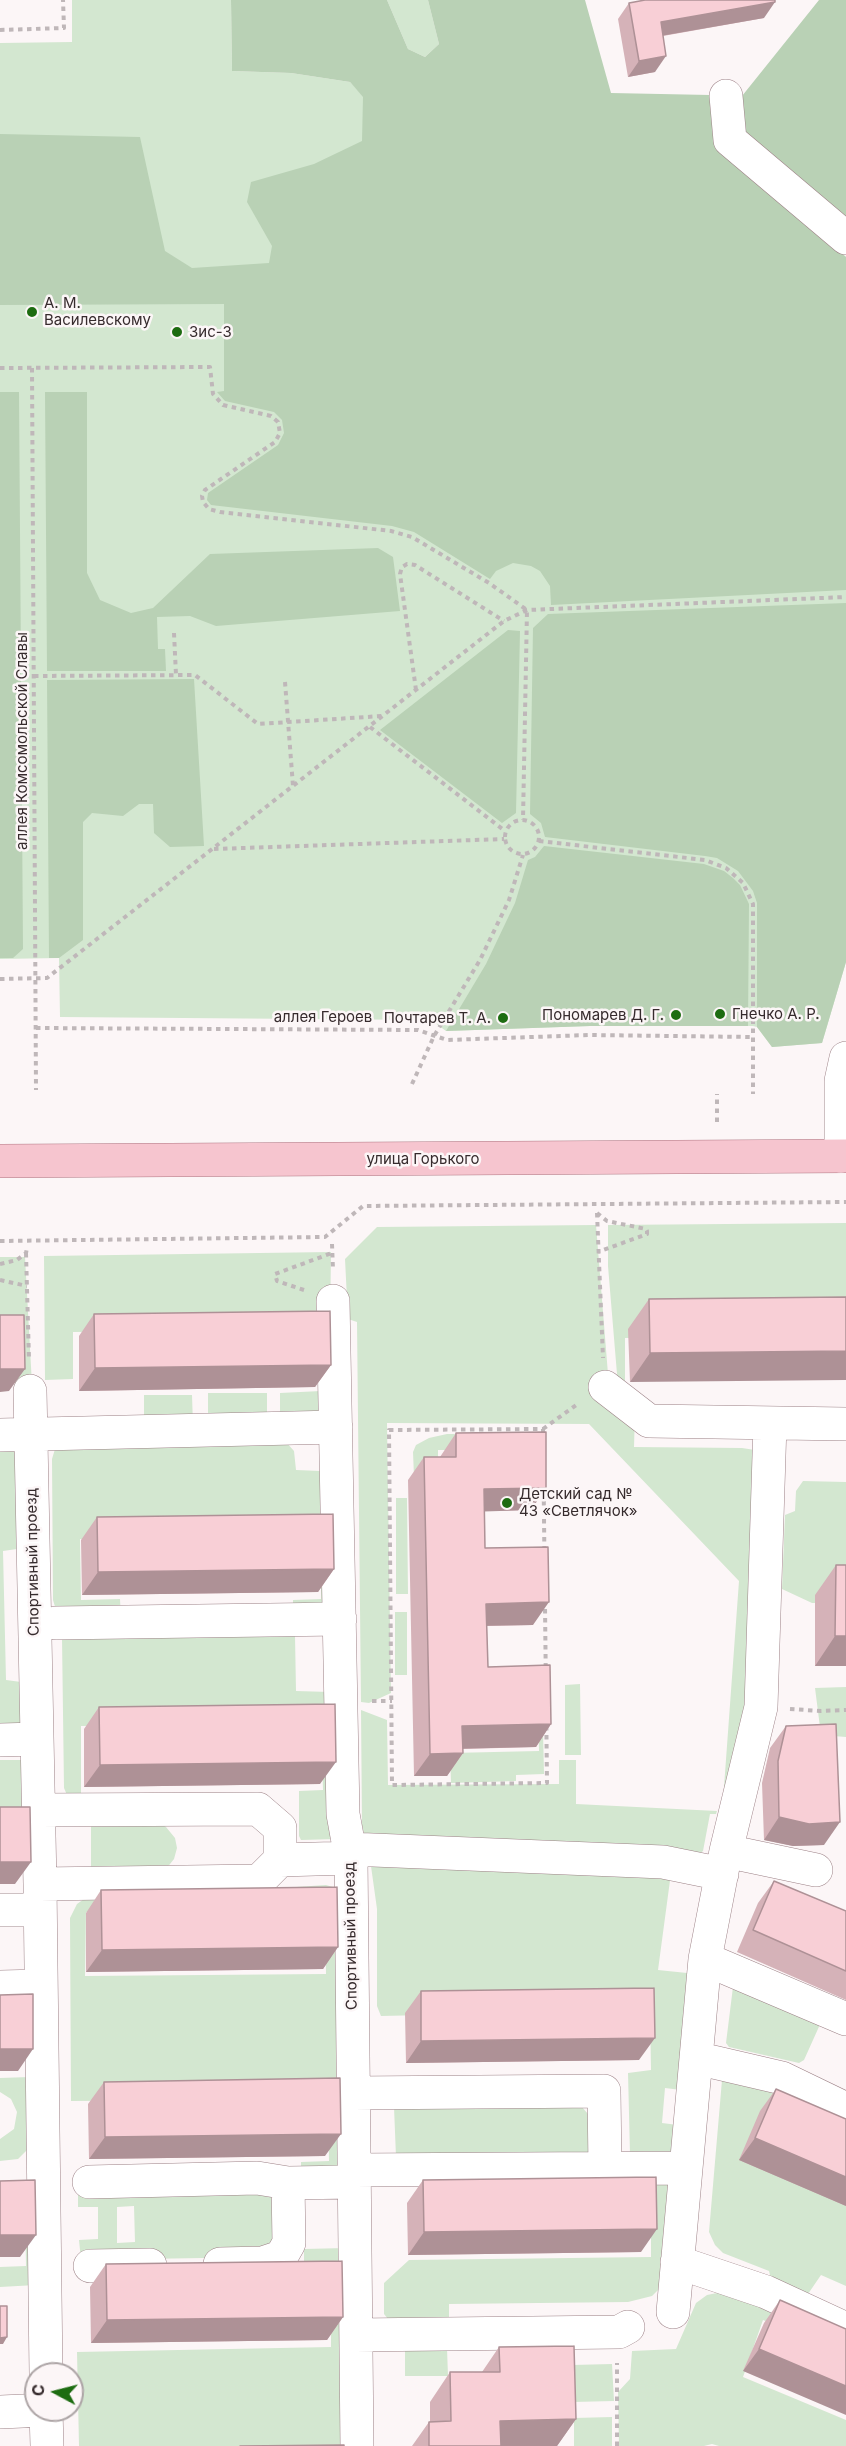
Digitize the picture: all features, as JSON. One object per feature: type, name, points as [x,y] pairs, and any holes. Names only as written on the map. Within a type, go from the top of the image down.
[{"type":"main road","name":"улица Горького","points":[[0,1161],[843,1156]]},
{"type":"street","points":[[726,96],[730,140],[846,238]]},
{"type":"street","points":[[843,1156],[841,1081],[846,1058]]},
{"type":"street","name":"Спортивный проезд","points":[[333,1301],[343,1814],[350,1853],[357,2446]]},
{"type":"street","points":[[605,1387],[649,1421],[846,1424]]},
{"type":"street","name":"Спортивный проезд","points":[[30,1391],[15,1434],[37,1740],[46,2362]]},
{"type":"street","points":[[673,2312],[705,1959],[724,1863],[761,1707],[770,1424]]},
{"type":"street","points":[[15,1434],[336,1427]]},
{"type":"street","points":[[56,1623],[340,1619]]},
{"type":"street","points":[[0,1740],[37,1740]]},
{"type":"street","points":[[38,1810],[258,1809],[280,1828],[280,1860]]},
{"type":"street","points":[[0,1910],[40,1897],[259,1881],[280,1860],[350,1853],[724,1863],[816,1870]]},
{"type":"street","points":[[705,1959],[846,2019]]},
{"type":"street","points":[[0,1987],[41,1986]]},
{"type":"street","points":[[696,2058],[782,2079],[846,2109]]},
{"type":"street","points":[[353,2093],[604,2091],[605,2168]]},
{"type":"street","points":[[89,2182],[257,2178],[288,2183],[354,2176],[605,2168],[686,2168]]},
{"type":"street","points":[[11,2184],[44,2183]]},
{"type":"street","points":[[90,2266],[263,2263],[281,2257],[289,2243],[288,2183]]},
{"type":"street","points":[[677,2262],[766,2292],[846,2329]]},
{"type":"street","points":[[356,2335],[624,2330]]},
{"type":"street","points":[[0,2412],[24,2411]]},
{"type":"street","points":[[46,2422],[47,2446]]},
{"type":"path","points":[[0,30],[64,28],[63,0]]},
{"type":"path","points":[[0,368],[210,367],[213,394],[223,405],[272,416],[278,422],[280,433],[275,442],[205,490],[202,496],[203,502],[209,509],[391,531],[412,537],[489,583],[527,610]]},
{"type":"path","name":"аллея Комсомольской Славы","points":[[32,368],[36,1090]]},
{"type":"path","points":[[416,691],[400,574],[402,567],[407,564],[415,565],[504,621]]},
{"type":"path","points":[[0,979],[47,978],[504,621],[527,610],[846,597]]},
{"type":"path","points":[[523,820],[527,610]]},
{"type":"path","points":[[174,633],[176,675]]},
{"type":"path","points":[[34,676],[195,675],[258,724],[384,716]]},
{"type":"path","points":[[285,682],[293,786]]},
{"type":"path","points":[[370,727],[505,831]]},
{"type":"path","points":[[412,1084],[434,1036],[484,950],[509,900],[523,855],[536,848],[539,841],[536,827],[523,820],[515,821],[505,831],[504,839],[510,851],[523,855]]},
{"type":"path","points":[[212,849],[504,839]]},
{"type":"path","points":[[539,841],[716,862],[735,874],[743,883],[753,903],[753,1094]]},
{"type":"path","name":"аллея Героев","points":[[36,1028],[418,1030],[447,1040],[589,1035],[753,1037]]},
{"type":"path","points":[[717,1094],[717,1122]]},
{"type":"path","points":[[0,1241],[326,1237],[363,1206],[846,1202]]},
{"type":"path","points":[[543,1429],[547,1783],[392,1785],[389,1430],[543,1429],[605,1387],[598,1252],[597,1213],[607,1221],[647,1231],[646,1234],[598,1252]]},
{"type":"path","points":[[332,1244],[332,1253],[277,1272],[274,1278],[333,1301]]},
{"type":"path","points":[[0,1264],[17,1260],[26,1250],[30,1391]]},
{"type":"path","points":[[0,1280],[27,1286]]},
{"type":"path","points":[[761,1707],[821,1711],[846,1710]]},
{"type":"path","points":[[617,2446],[624,2330]]},
{"type":"green space","points":[[72,0],[231,0],[232,71],[291,73],[350,82],[363,96],[715,142],[846,257],[846,962],[822,1043],[772,1047],[757,1027],[753,1026],[590,1026],[446,1031],[431,1020],[60,1017],[59,958],[0,959],[0,43],[72,42]]},
{"type":"green space","points":[[231,0],[387,0],[408,49],[425,57],[439,44],[428,0],[585,0],[611,93],[710,95],[715,142],[846,257],[846,590],[551,605],[550,586],[540,571],[531,566],[513,563],[496,571],[490,579],[414,532],[392,526],[211,505],[207,500],[208,493],[278,445],[284,433],[282,420],[274,412],[225,401],[217,392],[224,391],[224,304],[0,305],[0,134],[140,137],[165,251],[192,268],[269,263],[272,246],[247,202],[251,182],[314,164],[362,141],[363,97],[350,82],[291,73],[232,71]]},
{"type":"green space","points":[[387,0],[428,0],[439,44],[425,57],[408,49]]},
{"type":"green space","points":[[819,0],[846,0],[846,222],[744,137],[742,96]]},
{"type":"green space","points":[[0,392],[19,392],[23,949],[13,958],[0,958]]},
{"type":"green space","points":[[45,392],[87,392],[87,573],[100,600],[131,613],[153,608],[210,554],[378,548],[393,557],[400,611],[216,626],[190,616],[157,617],[158,649],[165,649],[166,671],[47,671]]},
{"type":"green space","points":[[846,603],[846,962],[822,1043],[772,1047],[757,1027],[757,903],[753,891],[738,871],[717,858],[545,837],[541,823],[530,814],[533,628],[548,614]]},
{"type":"green space","points":[[508,630],[520,631],[516,813],[502,823],[380,730]]},
{"type":"green space","points":[[194,679],[204,846],[170,847],[154,833],[153,804],[139,804],[123,816],[92,813],[83,822],[83,940],[59,958],[49,958],[47,680]]},
{"type":"green space","points":[[544,846],[704,864],[724,871],[733,878],[740,885],[749,904],[748,1026],[590,1026],[446,1031],[486,964],[515,903],[528,860],[535,857]]},
{"type":"green space","points":[[846,1223],[846,1333],[625,1338],[625,1399],[619,1398],[608,1266],[608,1225]]},
{"type":"green space","points":[[596,1225],[610,1399],[635,1412],[634,1447],[755,1450],[750,1690],[721,1828],[739,1581],[589,1424],[387,1423],[391,1693],[369,1703],[361,1702],[357,1322],[348,1319],[345,1259],[377,1227]]},
{"type":"green space","points":[[331,1252],[329,1401],[326,1412],[280,1423],[280,1393],[321,1391],[319,1330],[73,1332],[73,1379],[45,1380],[44,1256]]},
{"type":"green space","points":[[0,1257],[25,1257],[32,1385],[15,1385],[13,1335],[0,1335]]},
{"type":"green space","points":[[208,1393],[267,1393],[267,1424],[208,1424]]},
{"type":"green space","points":[[144,1395],[192,1395],[193,1425],[144,1425]]},
{"type":"green space","points":[[447,1434],[464,1434],[531,1450],[438,1450],[438,1477],[414,1477],[413,1452],[416,1445],[429,1438]]},
{"type":"green space","points":[[286,1442],[294,1451],[296,1470],[320,1471],[337,1605],[293,1615],[293,1600],[321,1599],[321,1537],[80,1539],[81,1600],[120,1599],[121,1618],[56,1610],[53,1600],[52,1459],[55,1449]]},
{"type":"green space","points":[[0,1444],[18,1446],[17,1549],[3,1551],[6,1680],[21,1682],[28,1722],[0,1730]]},
{"type":"green space","points":[[803,1481],[846,1482],[846,1603],[812,1603],[782,1589],[785,1515],[795,1511],[796,1491]]},
{"type":"green space","points":[[396,1498],[407,1498],[408,1594],[396,1594]]},
{"type":"green space","points":[[395,1612],[407,1612],[407,1675],[395,1675]]},
{"type":"green space","points":[[295,1636],[296,1691],[330,1692],[336,1839],[301,1840],[299,1836],[299,1791],[323,1790],[321,1723],[81,1726],[81,1802],[67,1795],[64,1788],[62,1638]]},
{"type":"green space","points":[[580,1684],[581,1755],[565,1755],[565,1685]]},
{"type":"green space","points":[[542,1686],[544,1774],[516,1775],[516,1781],[451,1783],[450,1753],[539,1751],[538,1687]]},
{"type":"green space","points":[[846,1687],[846,1737],[821,1735],[815,1688]]},
{"type":"green space","points":[[361,1710],[387,1720],[388,1785],[559,1784],[559,1760],[576,1760],[576,1804],[717,1811],[716,1814],[710,1814],[703,1851],[699,1854],[576,1842],[365,1836],[362,1826]]},
{"type":"green space","points":[[0,1760],[33,1760],[34,1825],[0,1826]]},
{"type":"green space","points":[[91,1820],[161,1823],[175,1838],[177,1848],[174,1859],[166,1869],[91,1874]]},
{"type":"green space","points":[[370,1859],[671,1873],[658,1970],[687,1973],[691,1979],[681,2090],[665,2088],[662,2123],[678,2125],[675,2153],[630,2154],[628,2073],[651,2070],[650,2010],[381,2016],[377,2006],[377,1909]]},
{"type":"green space","points":[[326,1885],[336,1888],[344,2168],[301,2172],[301,2162],[329,2161],[328,2099],[71,2101],[70,1918],[77,1904],[84,1899],[94,1898],[125,1912],[86,1912],[85,1976],[326,1974],[325,1913],[297,1912],[296,1887]]},
{"type":"green space","points":[[733,1987],[822,2020],[804,2060],[799,2063],[729,2047],[726,2043]]},
{"type":"green space","points":[[30,2077],[29,2148],[18,2159],[0,2161],[0,2139],[14,2129],[17,2112],[11,2099],[0,2092],[0,2078]]},
{"type":"green space","points":[[722,2080],[791,2090],[846,2206],[846,2286],[821,2275],[808,2294],[771,2279],[769,2271],[723,2253],[715,2245],[709,2232]]},
{"type":"green space","points":[[394,2107],[582,2107],[588,2114],[591,2147],[587,2155],[396,2157]]},
{"type":"green space","points":[[664,2181],[670,2187],[659,2289],[652,2296],[628,2302],[449,2304],[449,2321],[388,2319],[384,2314],[384,2283],[409,2260],[651,2257],[651,2199],[609,2196]]},
{"type":"green space","points":[[78,2188],[272,2190],[284,2233],[264,2257],[81,2260],[79,2240],[98,2239],[98,2207],[78,2207]],"holes":[[[134,2206],[135,2242],[117,2243],[117,2207]]]},
{"type":"green space","points":[[25,2193],[33,2198],[35,2205],[36,2285],[0,2287],[0,2267],[26,2266],[25,2203],[0,2203],[0,2194]]},
{"type":"green space","points":[[345,2248],[349,2446],[79,2446],[78,2422],[84,2422],[84,2362],[77,2362],[77,2352],[331,2347],[331,2286],[304,2285],[304,2249]]},
{"type":"green space","points":[[722,2292],[803,2320],[798,2334],[763,2320],[743,2377],[846,2420],[846,2446],[719,2446],[712,2444],[704,2446],[619,2446],[618,2392],[630,2379],[632,2351],[676,2349],[696,2303],[707,2295]]},
{"type":"green space","points":[[447,2348],[448,2376],[405,2376],[405,2349]]},
{"type":"green space","points":[[612,2364],[614,2401],[573,2402],[572,2365]]},
{"type":"green space","points":[[612,2417],[612,2446],[574,2446],[574,2418]]},
{"type":"building","points":[[645,0],[775,0],[775,2],[661,22],[666,56],[639,61],[629,3]]},
{"type":"building","points":[[846,1297],[846,1351],[650,1353],[649,1299]]},
{"type":"building","points":[[330,1311],[331,1365],[95,1368],[94,1314]]},
{"type":"building","points":[[0,1315],[24,1315],[25,1369],[0,1369]]},
{"type":"building","points":[[546,1432],[546,1488],[484,1489],[485,1548],[548,1547],[549,1602],[486,1604],[488,1667],[550,1665],[551,1724],[462,1726],[463,1753],[430,1754],[424,1457],[456,1457],[456,1433]]},
{"type":"building","points":[[333,1514],[334,1569],[98,1572],[97,1517]]},
{"type":"building","points":[[836,1565],[846,1565],[846,1636],[835,1636]]},
{"type":"building","points":[[335,1704],[336,1762],[100,1765],[99,1707]]},
{"type":"building","points":[[836,1724],[840,1822],[809,1824],[779,1817],[778,1761],[786,1726]]},
{"type":"building","points":[[0,1807],[30,1807],[31,1862],[0,1862]]},
{"type":"building","points":[[774,1881],[846,1911],[846,1971],[753,1930]]},
{"type":"building","points":[[337,1887],[338,1947],[102,1950],[101,1890]]},
{"type":"building","points":[[654,1988],[655,2038],[421,2041],[421,1991]]},
{"type":"building","points":[[33,1994],[33,2049],[0,2049],[0,1995]]},
{"type":"building","points":[[340,2078],[341,2134],[105,2137],[104,2082]]},
{"type":"building","points":[[776,2089],[846,2119],[846,2177],[755,2138]]},
{"type":"building","points":[[656,2177],[657,2229],[424,2232],[423,2180]]},
{"type":"building","points":[[35,2180],[36,2235],[0,2235],[0,2181]]},
{"type":"building","points":[[342,2261],[343,2317],[107,2320],[106,2264]]},
{"type":"building","points":[[780,2300],[846,2329],[846,2386],[759,2349]]},
{"type":"building","points":[[0,2306],[7,2306],[7,2337],[0,2338]]},
{"type":"building","points":[[574,2346],[576,2419],[500,2421],[501,2446],[429,2446],[429,2422],[451,2421],[450,2372],[500,2372],[499,2347]]},
{"type":"building","points":[[344,2445],[344,2446],[240,2446]]},
{"type":"place","name":"А. М. Василевскому","points":[[32,312]]},
{"type":"place","name":"Зис-3","points":[[177,332]]},
{"type":"place","name":"Гнечко А. Р.","points":[[720,1014]]},
{"type":"place","name":"Пономарев Д. Г.","points":[[676,1015]]},
{"type":"place","name":"Почтарев Т. А.","points":[[503,1018]]},
{"type":"place","name":"Детский сад № 43 «Светлячок»","points":[[507,1503]]}]
